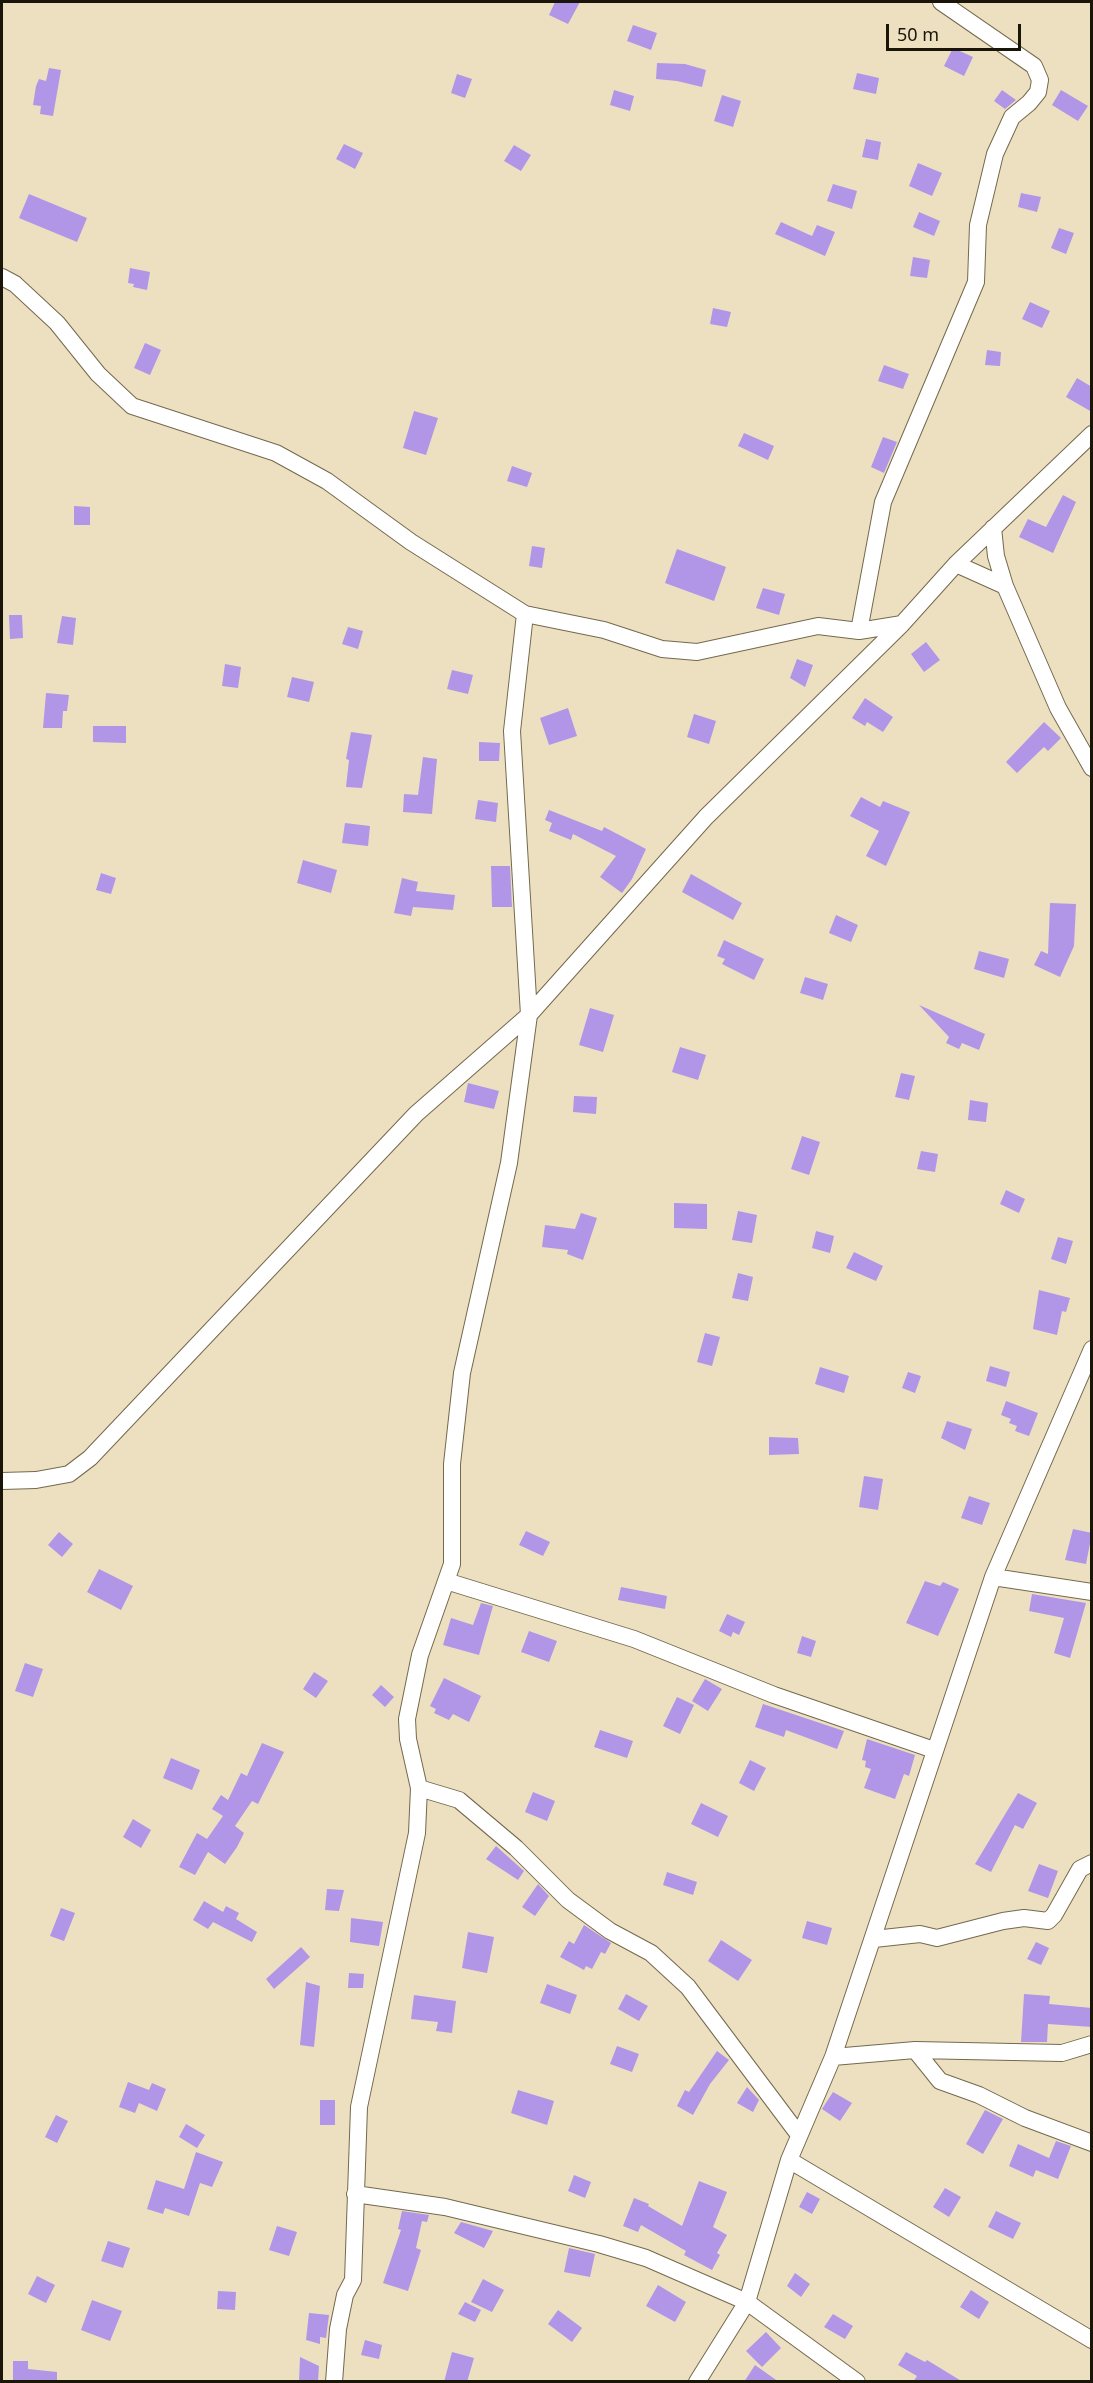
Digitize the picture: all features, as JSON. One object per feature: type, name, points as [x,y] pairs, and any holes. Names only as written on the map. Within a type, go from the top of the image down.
[{"type":"street","points":[[859,631],[884,502],[976,282],[978,225],[995,154],[1012,117],[1038,92],[1040,80],[1034,66],[941,2]]},
{"type":"street","points":[[2,277],[15,284],[57,323],[98,374],[132,406],[276,453],[327,481],[411,542],[525,614],[604,630],[662,649],[697,652],[818,626],[859,631],[902,624]]},
{"type":"street","points":[[2,1481],[36,1480],[69,1473],[90,1458],[416,1114],[529,1015],[706,817],[902,624],[956,564],[1092,434]]},
{"type":"street","points":[[993,528],[996,556],[1005,586],[1058,708],[1092,768]]},
{"type":"street","points":[[956,564],[1005,586]]},
{"type":"street","points":[[334,2382],[338,2329],[345,2295],[352,2280],[359,2107],[417,1833],[419,1788],[408,1739],[407,1719],[420,1655],[452,1564],[452,1464],[462,1373],[509,1163],[529,1015],[512,731],[525,614]]},
{"type":"street","points":[[698,2382],[747,2302],[789,2160],[833,2057],[993,1577],[1092,1349]]},
{"type":"street","points":[[993,1577],[1092,1592]]},
{"type":"street","points":[[446,1581],[634,1639],[774,1695],[934,1750]]},
{"type":"street","points":[[419,1788],[459,1800],[516,1848],[568,1900],[610,1931],[651,1953],[688,1987],[799,2135]]},
{"type":"street","points":[[874,1939],[920,1934],[938,1938],[1003,1921],[1024,1918],[1048,1921],[1054,1915],[1080,1869],[1092,1863]]},
{"type":"street","points":[[833,2057],[915,2050],[1062,2053],[1092,2044]]},
{"type":"street","points":[[915,2050],[940,2081],[980,2095],[1025,2118],[1092,2143]]},
{"type":"street","points":[[789,2160],[1092,2340]]},
{"type":"street","points":[[356,2194],[445,2207],[599,2244],[646,2258],[747,2302],[857,2382]]},
{"type":"building","points":[[555,2],[580,2],[568,24],[549,15]]},
{"type":"building","points":[[633,25],[657,33],[651,50],[627,41]]},
{"type":"building","points":[[953,48],[973,57],[964,76],[944,66]]},
{"type":"building","points":[[657,63],[685,64],[706,70],[702,87],[656,79]]},
{"type":"building","points":[[49,68],[61,70],[53,116],[40,114],[41,106],[33,105],[39,79],[46,81]]},
{"type":"building","points":[[857,73],[879,78],[876,94],[853,89]]},
{"type":"building","points":[[457,74],[472,79],[465,98],[451,93]]},
{"type":"building","points":[[614,90],[634,96],[630,111],[610,105]]},
{"type":"building","points":[[1002,90],[1016,100],[1005,109],[994,101]]},
{"type":"building","points":[[1061,90],[1088,106],[1078,121],[1052,105]]},
{"type":"building","points":[[722,95],[741,101],[733,127],[714,121]]},
{"type":"building","points":[[866,139],[881,142],[878,160],[862,157]]},
{"type":"building","points":[[344,144],[363,153],[355,169],[336,159]]},
{"type":"building","points":[[514,145],[531,155],[521,171],[504,161]]},
{"type":"building","points":[[918,163],[942,173],[932,196],[909,186]]},
{"type":"building","points":[[833,184],[857,191],[852,209],[827,201]]},
{"type":"building","points":[[1021,193],[1041,197],[1037,212],[1018,207]]},
{"type":"building","points":[[29,194],[87,218],[77,242],[19,218]]},
{"type":"building","points":[[919,212],[940,221],[934,236],[913,227]]},
{"type":"building","points":[[781,222],[812,236],[817,225],[835,232],[825,256],[775,234]]},
{"type":"building","points":[[1059,228],[1074,233],[1066,254],[1051,248]]},
{"type":"building","points":[[913,257],[930,260],[927,278],[910,276]]},
{"type":"building","points":[[130,268],[150,272],[147,290],[133,287],[134,284],[128,283]]},
{"type":"building","points":[[1030,302],[1050,311],[1042,328],[1022,319]]},
{"type":"building","points":[[713,308],[731,312],[727,327],[710,324]]},
{"type":"building","points":[[145,343],[161,350],[150,375],[134,368]]},
{"type":"building","points":[[987,350],[1001,352],[1000,366],[985,365]]},
{"type":"building","points":[[884,365],[909,374],[903,389],[878,381]]},
{"type":"building","points":[[1077,378],[1092,387],[1092,412],[1066,397]]},
{"type":"building","points":[[414,411],[438,418],[426,455],[403,448]]},
{"type":"building","points":[[744,433],[774,446],[768,460],[738,446]]},
{"type":"building","points":[[883,437],[897,442],[884,473],[871,467]]},
{"type":"building","points":[[512,466],[532,473],[527,487],[507,481]]},
{"type":"building","points":[[1063,495],[1076,502],[1053,553],[1019,537],[1028,519],[1046,527]]},
{"type":"building","points":[[74,506],[90,507],[90,525],[74,525]]},
{"type":"building","points":[[532,546],[545,548],[542,568],[529,566]]},
{"type":"building","points":[[677,549],[726,567],[714,601],[665,583]]},
{"type":"building","points":[[763,588],[785,594],[779,615],[756,608]]},
{"type":"building","points":[[9,615],[22,615],[23,638],[10,639]]},
{"type":"building","points":[[62,616],[76,618],[73,645],[57,643]]},
{"type":"building","points":[[348,627],[363,631],[358,649],[342,644]]},
{"type":"building","points":[[926,642],[940,660],[924,672],[911,654]]},
{"type":"building","points":[[797,659],[813,665],[805,687],[790,678]]},
{"type":"building","points":[[225,664],[241,667],[238,688],[222,686]]},
{"type":"building","points":[[452,670],[473,675],[468,694],[447,689]]},
{"type":"building","points":[[292,677],[314,682],[309,702],[287,697]]},
{"type":"building","points":[[46,693],[69,695],[67,711],[63,711],[62,728],[43,728]]},
{"type":"building","points":[[865,698],[893,717],[883,732],[867,722],[865,726],[852,718]]},
{"type":"building","points":[[568,708],[577,736],[549,745],[540,718]]},
{"type":"building","points":[[694,714],[716,721],[709,744],[687,737]]},
{"type":"building","points":[[1044,722],[1061,738],[1048,751],[1044,747],[1017,773],[1006,762]]},
{"type":"building","points":[[93,726],[126,726],[126,743],[93,742]]},
{"type":"building","points":[[351,732],[372,735],[362,788],[346,787],[349,760],[346,759]]},
{"type":"building","points":[[479,742],[500,743],[499,761],[479,761]]},
{"type":"building","points":[[423,757],[437,759],[432,814],[403,812],[404,794],[418,795]]},
{"type":"building","points":[[861,797],[880,807],[883,801],[910,812],[886,866],[866,856],[879,831],[850,816]]},
{"type":"building","points":[[478,800],[498,803],[496,822],[475,819]]},
{"type":"building","points":[[549,810],[602,831],[604,827],[646,849],[632,879],[622,893],[600,877],[616,856],[573,834],[571,840],[549,831],[552,823],[545,820]]},
{"type":"building","points":[[345,823],[370,826],[368,846],[342,843]]},
{"type":"building","points":[[303,860],[337,870],[331,893],[297,883]]},
{"type":"building","points":[[491,866],[510,866],[512,907],[492,907]]},
{"type":"building","points":[[101,873],[116,878],[111,894],[96,890]]},
{"type":"building","points":[[691,874],[742,903],[733,920],[682,892]]},
{"type":"building","points":[[402,878],[418,882],[416,891],[455,895],[453,910],[413,907],[411,916],[394,913]]},
{"type":"building","points":[[1050,903],[1076,904],[1074,946],[1060,977],[1034,965],[1041,951],[1048,954]]},
{"type":"building","points":[[836,915],[858,925],[851,942],[829,933]]},
{"type":"building","points":[[724,940],[764,959],[754,980],[722,964],[725,959],[717,956]]},
{"type":"building","points":[[979,951],[1009,959],[1004,978],[974,969]]},
{"type":"building","points":[[805,977],[828,984],[823,1000],[800,993]]},
{"type":"building","points":[[919,1005],[985,1034],[979,1050],[962,1043],[959,1049],[946,1043],[949,1037]]},
{"type":"building","points":[[590,1008],[614,1015],[603,1052],[579,1045]]},
{"type":"building","points":[[680,1047],[706,1055],[698,1080],[672,1072]]},
{"type":"building","points":[[901,1073],[915,1076],[909,1100],[895,1097]]},
{"type":"building","points":[[468,1083],[499,1091],[494,1109],[464,1102]]},
{"type":"building","points":[[574,1096],[597,1097],[596,1114],[573,1112]]},
{"type":"building","points":[[970,1100],[988,1103],[986,1122],[968,1120]]},
{"type":"building","points":[[802,1136],[820,1142],[809,1175],[791,1169]]},
{"type":"building","points":[[921,1151],[938,1154],[935,1172],[917,1169]]},
{"type":"building","points":[[1006,1190],[1025,1199],[1019,1213],[1000,1204]]},
{"type":"building","points":[[674,1203],[707,1204],[707,1229],[674,1228]]},
{"type":"building","points":[[738,1211],[757,1215],[752,1243],[732,1240]]},
{"type":"building","points":[[581,1213],[597,1218],[583,1260],[567,1254],[568,1250],[542,1247],[545,1225],[575,1229]]},
{"type":"building","points":[[816,1231],[834,1236],[830,1253],[812,1248]]},
{"type":"building","points":[[1058,1237],[1073,1241],[1066,1264],[1051,1259]]},
{"type":"building","points":[[854,1252],[883,1266],[876,1281],[846,1268]]},
{"type":"building","points":[[738,1273],[753,1277],[748,1301],[732,1298]]},
{"type":"building","points":[[1039,1290],[1070,1298],[1066,1312],[1062,1311],[1057,1335],[1033,1329]]},
{"type":"building","points":[[705,1333],[720,1337],[712,1366],[697,1362]]},
{"type":"building","points":[[990,1366],[1010,1372],[1006,1387],[986,1381]]},
{"type":"building","points":[[820,1367],[849,1376],[844,1393],[815,1384]]},
{"type":"building","points":[[908,1372],[921,1376],[915,1393],[902,1388]]},
{"type":"building","points":[[1006,1401],[1038,1413],[1029,1436],[1015,1431],[1017,1426],[1009,1423],[1011,1419],[1001,1415]]},
{"type":"building","points":[[947,1421],[972,1429],[965,1450],[941,1438]]},
{"type":"building","points":[[769,1437],[798,1438],[799,1454],[769,1455]]},
{"type":"building","points":[[864,1476],[883,1479],[878,1510],[859,1507]]},
{"type":"building","points":[[969,1496],[990,1503],[982,1525],[961,1518]]},
{"type":"building","points":[[1073,1529],[1092,1533],[1086,1564],[1065,1560]]},
{"type":"building","points":[[526,1531],[550,1542],[543,1556],[519,1545]]},
{"type":"building","points":[[59,1532],[73,1544],[62,1557],[48,1545]]},
{"type":"building","points":[[99,1569],[133,1586],[121,1610],[87,1592]]},
{"type":"building","points":[[925,1581],[940,1586],[943,1582],[959,1589],[938,1636],[906,1623]]},
{"type":"building","points":[[621,1587],[667,1596],[665,1609],[618,1600]]},
{"type":"building","points":[[1032,1594],[1086,1603],[1070,1658],[1054,1653],[1064,1618],[1029,1611]]},
{"type":"building","points":[[481,1603],[493,1606],[479,1655],[443,1645],[451,1618],[473,1625]]},
{"type":"building","points":[[727,1614],[745,1622],[739,1635],[733,1632],[731,1637],[719,1631]]},
{"type":"building","points":[[529,1631],[557,1641],[549,1662],[521,1652]]},
{"type":"building","points":[[802,1636],[816,1641],[811,1657],[797,1653]]},
{"type":"building","points":[[25,1663],[43,1669],[33,1697],[15,1691]]},
{"type":"building","points":[[314,1672],[328,1681],[316,1698],[303,1689]]},
{"type":"building","points":[[444,1678],[481,1696],[469,1722],[453,1714],[449,1720],[434,1713],[436,1709],[430,1706]]},
{"type":"building","points":[[705,1679],[722,1689],[708,1711],[692,1701]]},
{"type":"building","points":[[381,1685],[394,1697],[385,1707],[372,1695]]},
{"type":"building","points":[[677,1697],[694,1705],[680,1734],[663,1726]]},
{"type":"building","points":[[763,1704],[844,1731],[837,1749],[786,1730],[784,1737],[755,1727]]},
{"type":"building","points":[[600,1730],[633,1741],[627,1758],[594,1747]]},
{"type":"building","points":[[867,1739],[915,1755],[909,1776],[904,1774],[895,1799],[864,1788],[871,1769],[865,1767],[866,1761],[862,1760]]},
{"type":"building","points":[[262,1743],[284,1752],[258,1804],[252,1801],[235,1826],[244,1833],[237,1847],[225,1864],[208,1852],[195,1875],[179,1867],[197,1833],[207,1839],[223,1816],[212,1809],[221,1795],[228,1800],[241,1773],[247,1776]]},
{"type":"building","points":[[171,1758],[200,1770],[192,1790],[163,1778]]},
{"type":"building","points":[[750,1760],[766,1768],[754,1791],[739,1783]]},
{"type":"building","points":[[533,1792],[555,1801],[547,1821],[525,1812]]},
{"type":"building","points":[[1018,1793],[1037,1803],[1023,1829],[1015,1825],[991,1872],[975,1864]]},
{"type":"building","points":[[701,1803],[728,1816],[718,1837],[691,1824]]},
{"type":"building","points":[[133,1819],[151,1830],[141,1848],[123,1837]]},
{"type":"building","points":[[496,1846],[524,1871],[518,1880],[486,1859]]},
{"type":"building","points":[[1039,1864],[1058,1871],[1048,1898],[1028,1891]]},
{"type":"building","points":[[667,1872],[697,1882],[693,1895],[663,1885]]},
{"type":"building","points":[[538,1884],[549,1896],[535,1916],[522,1907]]},
{"type":"building","points":[[327,1889],[344,1890],[339,1911],[325,1910]]},
{"type":"building","points":[[204,1901],[223,1912],[226,1906],[239,1913],[236,1919],[257,1932],[252,1942],[213,1922],[208,1929],[193,1920]]},
{"type":"building","points":[[61,1908],[75,1913],[64,1941],[50,1936]]},
{"type":"building","points":[[351,1918],[383,1922],[379,1946],[350,1942]]},
{"type":"building","points":[[807,1921],[832,1928],[827,1945],[802,1938]]},
{"type":"building","points":[[584,1925],[611,1943],[605,1954],[601,1952],[592,1969],[586,1966],[584,1970],[560,1957],[569,1941],[574,1944]]},
{"type":"building","points":[[468,1932],[494,1937],[487,1973],[462,1968]]},
{"type":"building","points":[[721,1940],[752,1960],[738,1981],[708,1961]]},
{"type":"building","points":[[1036,1942],[1049,1948],[1041,1965],[1027,1959]]},
{"type":"building","points":[[301,1947],[310,1957],[274,1989],[266,1979]]},
{"type":"building","points":[[349,1973],[364,1974],[363,1988],[348,1988]]},
{"type":"building","points":[[306,1982],[320,1986],[314,2047],[300,2045]]},
{"type":"building","points":[[547,1984],[577,1995],[570,2014],[540,2003]]},
{"type":"building","points":[[626,1994],[648,2006],[639,2021],[618,2009]]},
{"type":"building","points":[[1024,1994],[1050,1996],[1049,2004],[1092,2008],[1092,2027],[1048,2024],[1047,2042],[1021,2042]]},
{"type":"building","points":[[414,1995],[456,2001],[452,2033],[436,2031],[438,2022],[411,2019]]},
{"type":"building","points":[[617,2046],[639,2054],[632,2072],[610,2064]]},
{"type":"building","points":[[717,2051],[729,2060],[710,2084],[693,2115],[677,2106],[685,2090],[689,2092]]},
{"type":"building","points":[[128,2082],[149,2090],[152,2083],[166,2089],[157,2111],[139,2103],[135,2113],[119,2107]]},
{"type":"building","points":[[747,2087],[759,2100],[753,2112],[737,2103]]},
{"type":"building","points":[[518,2090],[554,2101],[547,2125],[511,2113]]},
{"type":"building","points":[[833,2092],[852,2103],[840,2121],[822,2109]]},
{"type":"building","points":[[320,2100],[335,2100],[335,2125],[320,2125]]},
{"type":"building","points":[[985,2110],[1003,2119],[983,2154],[966,2144]]},
{"type":"building","points":[[56,2115],[68,2121],[57,2143],[45,2137]]},
{"type":"building","points":[[186,2124],[205,2135],[197,2148],[179,2137]]},
{"type":"building","points":[[1056,2141],[1071,2146],[1058,2179],[1036,2170],[1033,2177],[1009,2166],[1018,2144],[1049,2158]]},
{"type":"building","points":[[196,2152],[223,2162],[212,2187],[200,2183],[189,2216],[165,2208],[163,2214],[147,2209],[156,2180],[184,2189]]},
{"type":"building","points":[[574,2175],[591,2182],[585,2198],[568,2191]]},
{"type":"building","points":[[699,2181],[727,2192],[713,2227],[727,2235],[717,2253],[720,2255],[712,2270],[684,2255],[686,2251],[641,2225],[638,2232],[623,2226],[634,2198],[649,2204],[648,2206],[682,2226]]},
{"type":"building","points":[[945,2188],[961,2197],[949,2217],[933,2207]]},
{"type":"building","points":[[807,2192],[820,2199],[812,2214],[799,2207]]},
{"type":"building","points":[[402,2211],[429,2215],[427,2222],[422,2221],[416,2248],[421,2250],[408,2291],[383,2283],[401,2230],[398,2229]]},
{"type":"building","points":[[996,2211],[1021,2223],[1013,2239],[988,2227]]},
{"type":"building","points":[[461,2222],[493,2231],[484,2248],[454,2233]]},
{"type":"building","points":[[277,2226],[297,2232],[289,2256],[269,2250]]},
{"type":"building","points":[[108,2241],[130,2248],[123,2268],[101,2261]]},
{"type":"building","points":[[569,2248],[595,2254],[590,2277],[564,2272]]},
{"type":"building","points":[[795,2273],[810,2284],[801,2297],[787,2286]]},
{"type":"building","points":[[37,2276],[55,2285],[46,2303],[28,2294]]},
{"type":"building","points":[[483,2279],[504,2290],[492,2312],[471,2302]]},
{"type":"building","points":[[658,2285],[686,2302],[675,2322],[646,2306]]},
{"type":"building","points":[[971,2290],[989,2302],[979,2319],[960,2307]]},
{"type":"building","points":[[218,2291],[236,2292],[235,2310],[217,2309]]},
{"type":"building","points":[[92,2300],[122,2311],[110,2341],[81,2330]]},
{"type":"building","points":[[465,2302],[481,2310],[475,2322],[458,2314]]},
{"type":"building","points":[[558,2310],[582,2328],[572,2342],[548,2324]]},
{"type":"building","points":[[309,2313],[329,2315],[326,2338],[320,2337],[320,2344],[306,2340]]},
{"type":"building","points":[[833,2314],[853,2326],[845,2339],[824,2327]]},
{"type":"building","points":[[766,2332],[781,2348],[762,2367],[746,2351]]},
{"type":"building","points":[[365,2340],[382,2345],[379,2359],[361,2355]]},
{"type":"building","points":[[452,2352],[474,2358],[467,2382],[444,2382]]},
{"type":"building","points":[[906,2352],[925,2362],[927,2360],[963,2382],[913,2382],[917,2376],[898,2365]]},
{"type":"building","points":[[300,2357],[319,2366],[318,2382],[299,2382]]},
{"type":"building","points":[[13,2361],[28,2361],[28,2369],[57,2372],[57,2382],[13,2382]]},
{"type":"building","points":[[755,2365],[779,2382],[744,2382]]}]
